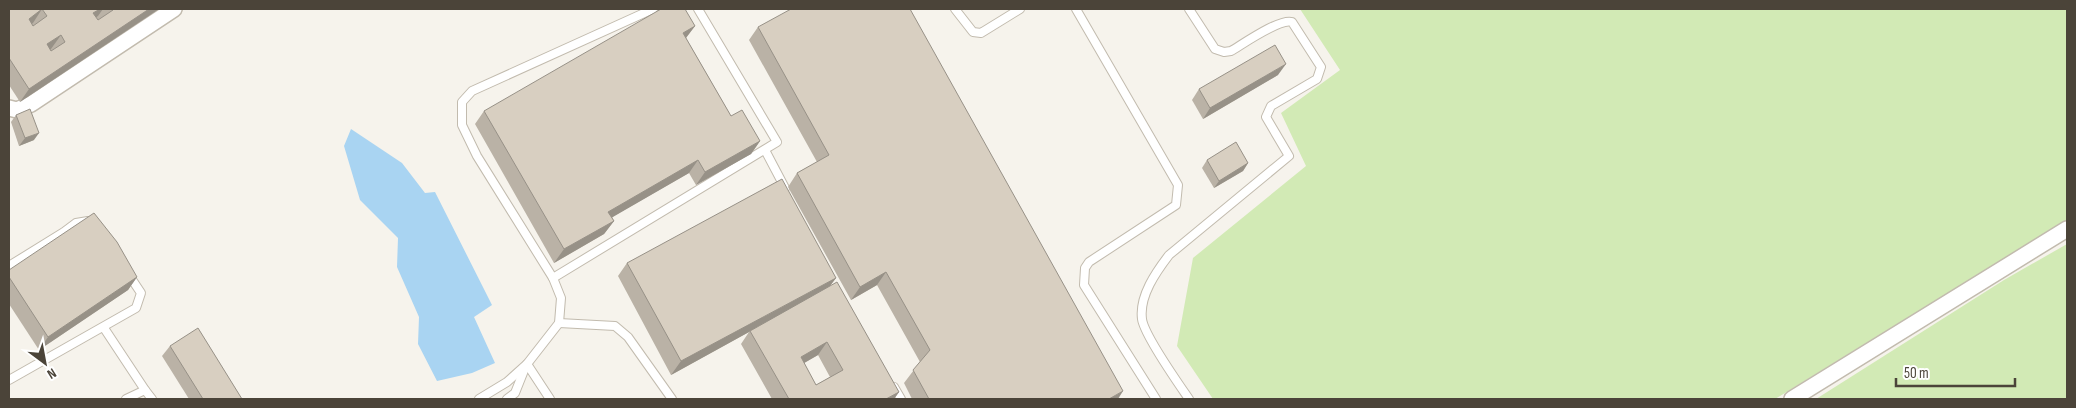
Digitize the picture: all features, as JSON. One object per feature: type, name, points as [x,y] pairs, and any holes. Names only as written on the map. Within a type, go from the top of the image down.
[{"type":"street","points":[[9,108],[17,110],[31,104],[174,9]]},
{"type":"street","points":[[1792,399],[2067,229]]},
{"type":"lane","points":[[479,399],[507,382],[527,364],[559,323],[561,298],[553,278],[477,156],[462,125],[462,102],[472,91],[653,9]]},
{"type":"lane","points":[[553,278],[778,142],[698,9]]},
{"type":"lane","points":[[955,9],[973,32],[982,33],[1020,9]]},
{"type":"lane","points":[[1076,9],[1178,185],[1176,205],[1089,262],[1085,268],[1084,285],[1156,399]]},
{"type":"lane","points":[[1188,399],[1160,355],[1142,319],[1144,298],[1157,272],[1169,255],[1289,156],[1266,117],[1272,106],[1317,79],[1321,67],[1292,22],[1288,21],[1276,25],[1231,51],[1224,52],[1215,49],[1189,9]]},
{"type":"lane","points":[[764,150],[788,193]]},
{"type":"lane","points":[[9,266],[76,223],[86,220],[96,223]]},
{"type":"lane","points":[[9,380],[104,328],[139,304],[141,293],[126,270]]},
{"type":"lane","points":[[559,323],[615,326],[628,337],[672,399]]},
{"type":"lane","points":[[104,328],[152,399]]},
{"type":"lane","points":[[507,399],[515,393],[527,364]]},
{"type":"lane","points":[[527,364],[550,399]]},
{"type":"lane","points":[[891,382],[901,399]]},
{"type":"lane","points":[[126,399],[145,390]]},
{"type":"green space","points":[[1300,9],[2067,9],[2067,220],[1775,399],[1213,399],[1177,346],[1193,258],[1306,166],[1281,113],[1340,70]]},
{"type":"green space","points":[[2067,244],[2067,399],[1816,399],[2004,280]]},
{"type":"water","points":[[351,129],[402,163],[425,193],[435,192],[492,305],[474,317],[495,363],[472,373],[437,381],[418,344],[419,317],[397,267],[398,238],[360,200],[344,146]]},
{"type":"building","points":[[9,9],[42,9],[100,9],[93,13],[98,20],[113,10],[111,9],[149,9],[29,89],[9,58]],"holes":[[[42,9],[47,16],[33,26],[29,19]],[[61,35],[65,42],[51,51],[47,44]]]},
{"type":"building","points":[[661,9],[685,9],[695,26],[683,33],[731,116],[742,110],[760,141],[705,172],[698,160],[608,212],[614,221],[564,249],[484,111]]},
{"type":"building","points":[[791,9],[910,9],[1123,391],[1109,399],[929,399],[913,370],[930,350],[886,272],[860,287],[797,173],[829,155],[758,27]]},
{"type":"building","points":[[1275,45],[1286,64],[1210,108],[1199,89]]},
{"type":"building","points":[[30,109],[39,133],[25,138],[16,115]]},
{"type":"building","points":[[1236,142],[1248,163],[1219,181],[1207,160]]},
{"type":"building","points":[[782,179],[836,278],[681,361],[627,263]]},
{"type":"building","points":[[94,213],[117,242],[137,277],[48,337],[9,277],[9,270]]},
{"type":"building","points":[[837,282],[899,392],[886,399],[789,399],[750,331]],"holes":[[[827,342],[843,370],[816,385],[801,357]]]},
{"type":"building","points":[[198,328],[242,399],[203,399],[170,346]]}]
